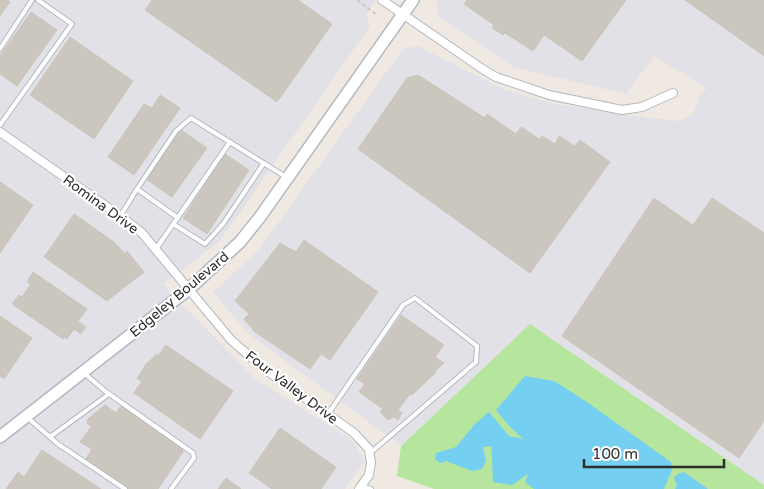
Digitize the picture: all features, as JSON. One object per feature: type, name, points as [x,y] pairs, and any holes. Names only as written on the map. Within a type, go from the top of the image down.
[{"type":"street","points":[[382,0],[496,77],[549,95],[622,110],[642,107],[673,93]]},
{"type":"street","name":"Edgeley Boulevard","points":[[0,437],[190,289],[240,242],[260,218],[414,0]]},
{"type":"street","name":"Romina Drive","points":[[0,132],[142,233],[190,289]]},
{"type":"street","name":"Four Valley Drive","points":[[190,289],[198,302],[231,340],[266,370],[354,433],[369,449],[369,454]]},
{"type":"street","points":[[360,487],[369,475],[371,463],[369,454]]},
{"type":"lane","points":[[0,49],[32,0]]},
{"type":"lane","points":[[0,125],[72,24],[38,0]]},
{"type":"lane","points":[[120,216],[176,131],[191,118],[288,178]]},
{"type":"lane","points":[[156,249],[230,142]]},
{"type":"lane","points":[[174,224],[205,244],[223,224],[264,163]]},
{"type":"lane","points":[[137,189],[178,218]]},
{"type":"lane","points":[[328,414],[403,305],[415,298],[477,346],[476,362],[369,454]]},
{"type":"lane","points":[[83,372],[110,394],[193,453],[194,458],[171,489]]},
{"type":"lane","points":[[50,437],[110,394]]},
{"type":"lane","points":[[26,416],[58,444],[125,489]]},
{"type":"lane","points":[[360,487],[371,489]]},
{"type":"path","points":[[357,0],[378,16]]},
{"type":"shaded area","points":[[0,0],[376,0],[366,14],[370,26],[220,241],[163,284],[254,378],[352,440],[365,461],[345,489],[0,489]]},
{"type":"shaded area","points":[[438,0],[764,0],[764,485],[530,324],[401,446],[249,334],[213,292],[258,251],[403,49],[418,46],[505,90],[555,104],[641,117],[679,121],[693,115],[700,95],[707,88],[654,56],[626,94],[513,67],[438,16],[436,4]]},
{"type":"green space","points":[[530,324],[764,485],[764,489],[434,489],[397,476],[401,446]]},
{"type":"water","points":[[525,376],[554,381],[671,462],[672,470],[664,489],[534,489],[525,482],[528,474],[512,485],[493,482],[491,446],[483,447],[486,460],[482,469],[472,471],[446,461],[440,463],[435,459],[436,453],[456,447],[474,425],[489,412],[509,436],[523,439],[496,410]]},
{"type":"water","points":[[684,472],[708,489],[675,489],[677,485],[674,478]]},
{"type":"building","points":[[0,0],[8,0],[10,2],[0,16]]},
{"type":"building","points":[[152,0],[298,0],[332,24],[277,102],[145,10]]},
{"type":"building","points":[[467,0],[626,0],[582,61],[544,35],[533,51],[505,33],[503,35],[492,28],[494,25],[464,4]]},
{"type":"building","points":[[685,0],[764,0],[764,56]]},
{"type":"building","points":[[31,12],[57,30],[17,86],[0,74],[0,56]]},
{"type":"building","points":[[70,37],[133,81],[94,139],[30,95]]},
{"type":"building","points":[[418,75],[485,118],[487,114],[516,134],[521,127],[539,139],[542,136],[555,144],[559,136],[575,146],[580,140],[610,162],[530,273],[358,149],[407,78]]},
{"type":"building","points":[[160,95],[180,108],[134,175],[108,157],[144,104],[152,108]]},
{"type":"building","points":[[181,130],[207,148],[172,197],[146,179]]},
{"type":"building","points":[[225,154],[249,170],[207,234],[183,218]]},
{"type":"building","points":[[0,182],[33,205],[0,253]]},
{"type":"building","points":[[654,198],[693,225],[712,198],[764,233],[764,421],[739,458],[562,336]]},
{"type":"building","points":[[74,214],[114,242],[125,254],[127,251],[144,272],[107,301],[44,257]]},
{"type":"building","points":[[304,240],[378,292],[330,360],[321,354],[310,369],[255,332],[244,319],[249,314],[235,301],[280,243],[296,252]]},
{"type":"building","points":[[33,272],[87,309],[78,321],[86,327],[81,334],[74,329],[67,339],[64,337],[63,339],[12,304],[19,295],[22,297],[31,284],[27,282]]},
{"type":"building","points":[[401,315],[444,345],[435,357],[444,363],[412,395],[410,394],[398,410],[402,413],[398,420],[394,417],[388,420],[380,412],[383,409],[359,392],[365,384],[357,379]]},
{"type":"building","points":[[0,316],[32,338],[4,379],[0,376]]},
{"type":"building","points":[[166,345],[233,391],[200,439],[134,393],[142,381],[137,379],[146,364],[156,354],[158,356]]},
{"type":"building","points":[[105,405],[116,413],[122,405],[181,446],[183,452],[158,489],[129,489],[86,459],[92,449],[80,442],[91,427],[87,423],[88,419]]},
{"type":"building","points":[[280,428],[336,467],[321,489],[272,489],[249,473]]},
{"type":"building","points":[[42,450],[101,489],[6,489],[18,472],[24,477]]},
{"type":"building","points":[[226,478],[241,489],[218,489]]}]
